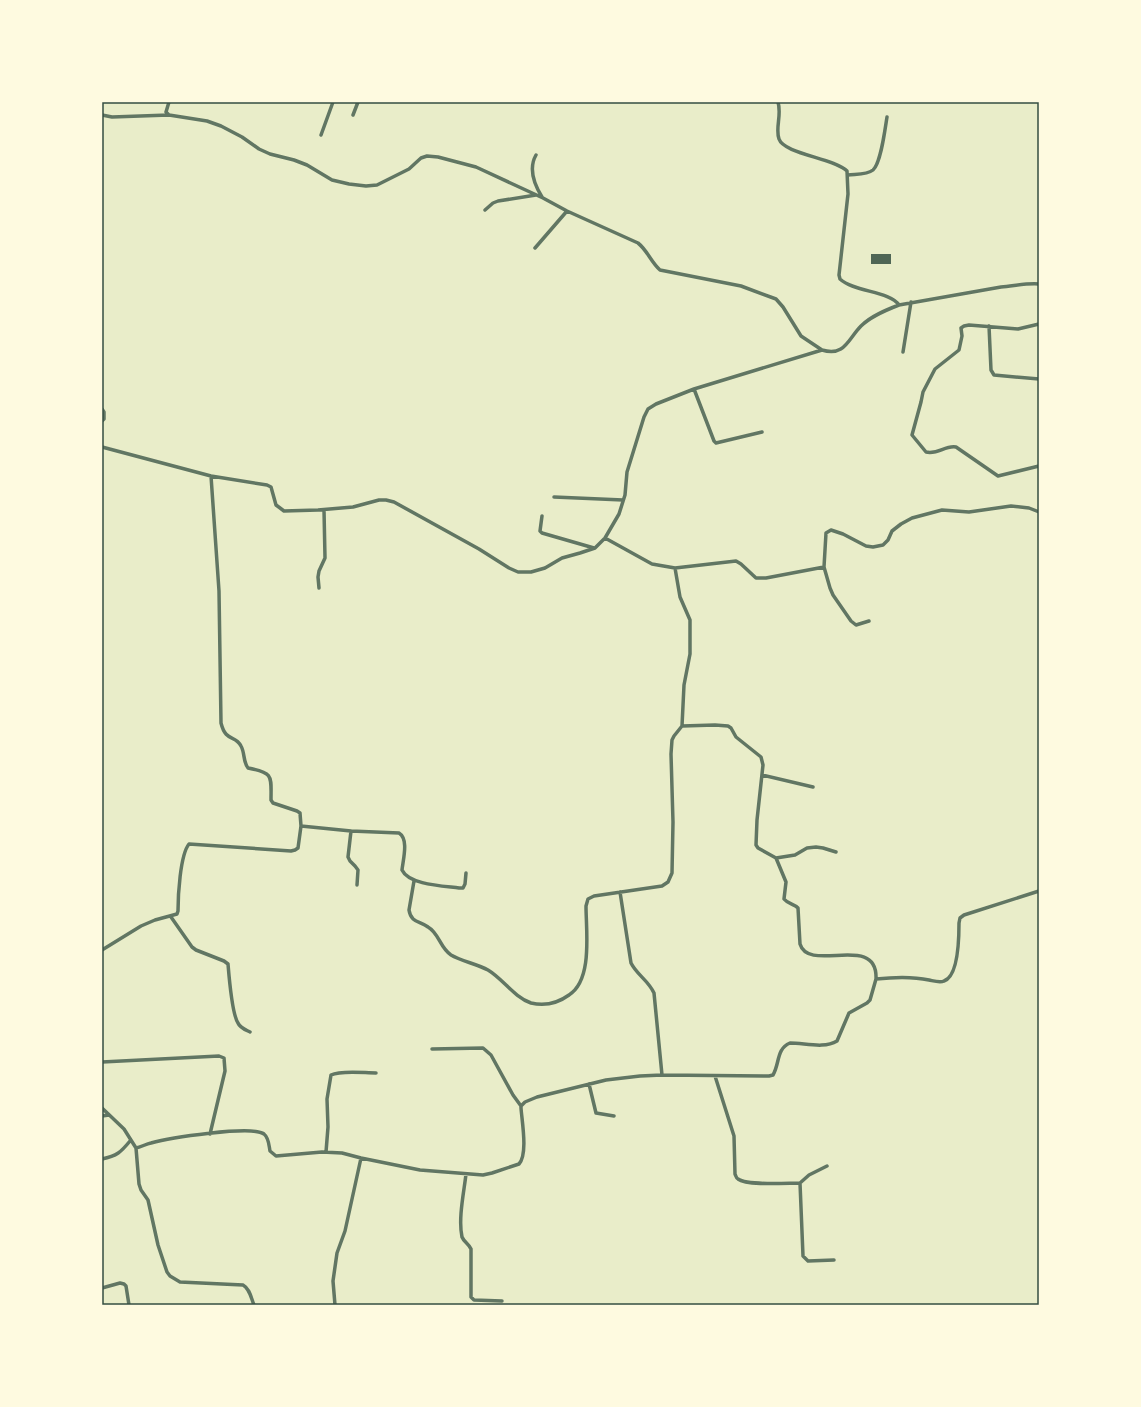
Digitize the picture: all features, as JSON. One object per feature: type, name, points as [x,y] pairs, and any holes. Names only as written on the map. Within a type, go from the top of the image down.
[{"type":"street","points":[[169,102],[166,112],[169,115]]},
{"type":"street","points":[[321,135],[333,102]]},
{"type":"street","points":[[353,114],[358,102]]},
{"type":"street","points":[[778,102],[780,115],[778,135],[782,144],[798,152],[840,166],[847,171],[848,194],[839,275],[840,279],[856,288],[891,298],[899,305]]},
{"type":"street","points":[[102,115],[112,117],[169,115],[207,121],[221,126],[270,154],[294,160],[307,165],[332,180],[349,184],[366,186],[377,185],[409,169],[421,158],[427,156],[438,157],[476,167],[543,198],[566,211],[638,243],[642,246],[660,270],[741,286],[776,299],[783,307],[801,336],[822,350],[828,352],[841,349],[846,346],[860,327],[888,309],[899,305],[1001,287],[1028,283],[1039,284]]},
{"type":"street","points":[[848,175],[867,173],[872,171],[876,166],[887,117]]},
{"type":"street","points":[[536,154],[531,168],[534,181],[543,198]]},
{"type":"street","points":[[485,210],[493,203],[498,201],[536,195]]},
{"type":"street","points":[[535,248],[566,211]]},
{"type":"street","points":[[903,352],[911,302]]},
{"type":"street","points":[[1039,324],[1018,329],[969,325],[961,328],[962,336],[959,350],[935,369],[926,384],[912,435],[926,452],[935,453],[948,447],[956,447],[998,476],[1039,466]]},
{"type":"street","points":[[989,326],[991,370],[994,376],[1039,379]]},
{"type":"street","points":[[102,447],[212,476],[271,487],[276,505],[284,511],[324,510],[352,507],[379,500],[394,502],[479,549],[509,568],[518,572],[531,572],[545,568],[562,558],[595,548],[605,538],[619,514],[623,500],[627,472],[644,417],[648,409],[656,404],[694,389],[822,350]]},
{"type":"street","points":[[694,389],[716,443],[762,432]]},
{"type":"street","points":[[102,409],[104,419],[102,421]]},
{"type":"street","points":[[102,950],[141,926],[155,920],[175,916],[178,911],[180,879],[187,846],[189,844],[295,850],[298,848],[301,817],[298,812],[273,803],[271,800],[269,775],[261,770],[248,768],[244,762],[241,746],[238,741],[227,736],[221,723],[219,591],[212,476]]},
{"type":"street","points":[[554,497],[623,500]]},
{"type":"street","points":[[869,621],[856,625],[851,621],[830,588],[824,567],[826,533],[831,530],[843,534],[866,546],[874,547],[883,545],[888,540],[892,531],[912,518],[942,510],[969,512],[1010,506],[1029,508],[1039,512]]},
{"type":"street","points":[[319,588],[319,570],[325,558],[324,510]]},
{"type":"street","points":[[542,516],[540,531],[542,533],[595,548]]},
{"type":"street","points":[[605,538],[648,563],[675,568],[736,561],[756,578],[766,578],[824,567]]},
{"type":"street","points":[[414,881],[409,910],[412,918],[416,922],[428,926],[434,932],[445,950],[451,955],[488,970],[517,995],[529,1002],[538,1004],[551,1004],[569,995],[579,987],[586,961],[586,906],[588,899],[594,896],[662,886],[668,882],[672,874],[674,822],[671,754],[672,740],[682,726],[684,684],[690,654],[690,620],[680,597],[675,568]]},
{"type":"street","points":[[682,726],[728,726],[731,728],[736,737],[761,756],[763,765],[757,820],[756,845],[758,848],[776,858],[796,855],[807,848],[816,847],[836,852]]},
{"type":"street","points":[[762,775],[813,787]]},
{"type":"street","points":[[301,826],[399,834],[404,841],[402,870],[404,874],[414,881],[463,888],[466,873]]},
{"type":"street","points":[[351,831],[348,857],[358,870],[357,885]]},
{"type":"street","points":[[521,1106],[525,1102],[537,1097],[589,1084],[640,1076],[769,1076],[775,1071],[780,1050],[785,1045],[795,1043],[822,1046],[835,1042],[839,1039],[844,1021],[849,1013],[870,1000],[876,979],[876,971],[870,960],[867,958],[854,955],[814,955],[804,952],[801,948],[799,938],[798,908],[784,899],[786,882],[776,858]]},
{"type":"street","points":[[876,979],[913,977],[940,982],[945,981],[952,973],[957,959],[960,918],[972,912],[1039,891]]},
{"type":"street","points":[[620,892],[631,963],[635,971],[651,986],[654,992],[662,1075]]},
{"type":"street","points":[[171,917],[192,947],[228,964],[237,1023],[242,1028],[250,1032]]},
{"type":"street","points":[[136,1148],[151,1143],[235,1131],[263,1133],[268,1141],[270,1151],[276,1156],[326,1152],[342,1153],[420,1170],[483,1175],[520,1162],[523,1157],[524,1138],[521,1106],[513,1095],[491,1055],[483,1048],[432,1049]]},
{"type":"street","points":[[102,1062],[219,1056],[224,1058],[225,1071],[210,1134]]},
{"type":"street","points":[[326,1152],[328,1127],[327,1099],[331,1075],[334,1073],[376,1073]]},
{"type":"street","points":[[715,1076],[734,1136],[735,1174],[737,1179],[755,1183],[800,1183],[809,1175],[827,1166]]},
{"type":"street","points":[[589,1084],[596,1113],[614,1116]]},
{"type":"street","points":[[102,1108],[124,1129],[130,1141],[136,1148],[141,1190],[148,1200],[164,1266],[170,1276],[180,1282],[246,1286],[250,1292],[254,1305]]},
{"type":"street","points":[[102,1116],[109,1115]]},
{"type":"street","points":[[102,1160],[120,1153],[130,1141]]},
{"type":"street","points":[[335,1305],[333,1281],[337,1253],[345,1231],[361,1158]]},
{"type":"street","points":[[466,1174],[461,1216],[464,1241],[469,1244],[471,1249],[471,1297],[474,1300],[502,1301]]},
{"type":"street","points":[[800,1183],[803,1256],[808,1261],[834,1260]]},
{"type":"street","points":[[102,1288],[120,1283],[124,1284],[126,1286],[130,1305]]},
{"type":"building","points":[[871,254],[891,254],[891,264],[871,264]]}]
